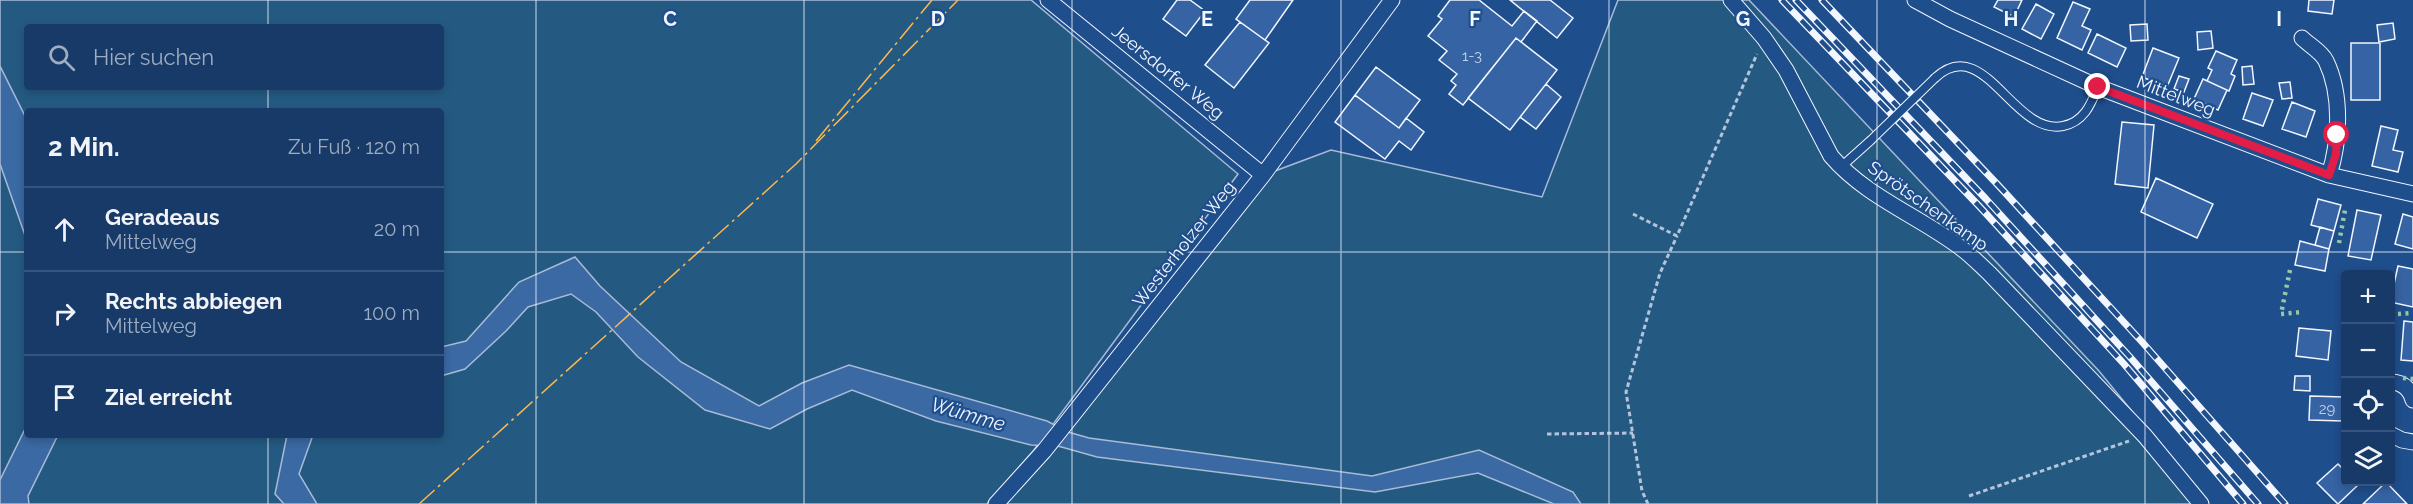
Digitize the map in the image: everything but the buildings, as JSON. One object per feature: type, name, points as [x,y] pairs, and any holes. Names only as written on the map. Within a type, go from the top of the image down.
[{"type":"street","name":"Jeersdorfer Weg","points":[[1048,0],[1263,175]]},
{"type":"street","name":"Westerholzer Weg","points":[[996,504],[1044,451],[1263,175],[1392,0]]},
{"type":"street","name":"Sprötschenkamp","points":[[1731,0],[1764,38],[1786,70],[1831,156],[1841,167],[1866,187],[1961,248],[1989,273],[2145,436],[2201,504]]},
{"type":"street","name":"Mittelweg","points":[[1915,0],[1950,20],[2098,87],[2329,175],[2413,194]]},
{"type":"street","points":[[2302,38],[2325,59],[2335,91],[2336,154],[2329,175]]},
{"type":"street","points":[[2395,382],[2410,391],[2413,400]]},
{"type":"street","points":[[2395,436],[2413,442]]},
{"type":"lane","points":[[1841,167],[1948,68],[1970,68],[1983,74],[2022,113],[2035,122],[2055,128],[2071,124],[2081,117],[2090,106],[2098,87]]},
{"type":"path","points":[[1648,504],[1642,491],[1626,392],[1660,273],[1764,38]]},
{"type":"path","points":[[1633,214],[1677,236]]},
{"type":"path","points":[[1547,434],[1633,433]]},
{"type":"path","points":[[1969,496],[2145,436]]},
{"type":"shaded area","points":[[0,0],[1031,0],[1238,174],[1034,450],[987,504],[0,504]]},
{"type":"shaded area","points":[[1618,0],[1749,0],[2099,371],[2208,504],[1006,504],[1058,446],[1063,447],[1073,434],[1068,432],[1275,171],[1331,150],[1542,197]]},
{"type":"water","points":[[0,66],[24,114],[24,232],[0,164]]},
{"type":"water","name":"Wümme","points":[[575,257],[600,286],[681,362],[759,406],[802,383],[849,365],[1047,421],[1068,432],[1089,438],[1372,476],[1479,450],[1573,492],[1581,504],[1554,504],[1478,473],[1375,492],[1097,457],[1058,446],[1031,445],[936,421],[852,390],[807,409],[770,429],[705,410],[638,357],[596,312],[571,294],[528,307],[465,369],[444,375],[444,346],[466,341],[519,282]]},
{"type":"water","points":[[24,431],[24,438],[57,438],[28,496],[29,504],[0,504],[0,480]]},
{"type":"water","points":[[286,438],[312,438],[299,474],[317,504],[284,504],[275,494]]},
{"type":"railway","points":[[1782,0],[1979,206],[2124,364],[2243,504]]},
{"type":"railway","points":[[1796,0],[1986,199],[2130,357],[2258,504]]},
{"type":"railway","points":[[1822,0],[1998,185],[2143,343],[2285,504]]},
{"type":"hedge","points":[[2339,243],[2345,210]]},
{"type":"hedge","points":[[2290,270],[2281,314],[2303,312]]},
{"type":"hedge","points":[[2398,314],[2413,313]]},
{"type":"hedge","points":[[2403,378],[2413,379]]},
{"type":"power","points":[[816,141],[932,0]]},
{"type":"power","points":[[419,504],[796,164],[958,0]]},
{"type":"route","points":[[2098,87],[2329,175],[2336,154],[2337,135]]}]
